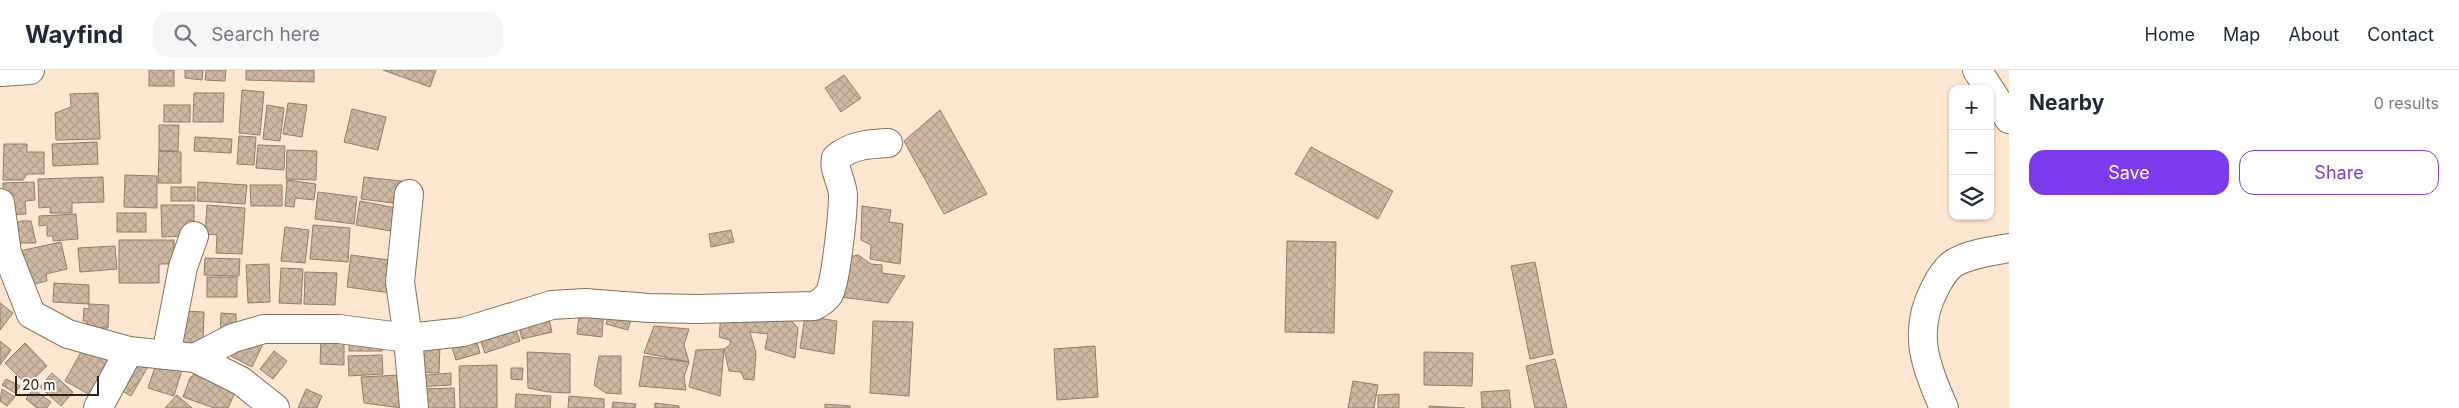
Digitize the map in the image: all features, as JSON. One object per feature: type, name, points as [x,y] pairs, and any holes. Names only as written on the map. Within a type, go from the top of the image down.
[{"type":"street","points":[[0,80],[30,70]]},
{"type":"street","points":[[1977,70],[1989,84],[2009,119]]},
{"type":"street","points":[[195,358],[233,338],[264,329],[339,329],[408,338],[463,332],[525,311],[552,305],[585,303],[688,309],[814,306],[824,301],[830,293],[835,270],[843,195],[836,158],[848,149],[856,146],[888,143]]},
{"type":"street","points":[[409,194],[400,282],[408,338],[414,408]]},
{"type":"street","points":[[0,203],[7,253],[31,314],[68,334],[129,351],[195,358],[241,381],[275,408]]},
{"type":"street","points":[[166,355],[183,267],[194,236]]},
{"type":"street","points":[[1944,408],[1930,375],[1921,337],[1926,305],[1938,282],[1953,264],[2009,248]]},
{"type":"street","points":[[98,408],[129,351]]},
{"type":"building","points":[[149,70],[174,70],[174,86],[149,86]]},
{"type":"building","points":[[185,70],[203,70],[202,80],[185,78]]},
{"type":"building","points":[[206,70],[226,70],[225,81],[205,80]]},
{"type":"building","points":[[246,70],[314,70],[314,82],[246,80]]},
{"type":"building","points":[[383,70],[436,70],[430,87]]},
{"type":"building","points":[[844,75],[861,98],[841,112],[825,88]]},
{"type":"building","points":[[242,90],[264,92],[260,135],[239,133]]},
{"type":"building","points":[[98,93],[100,139],[56,140],[55,113],[71,107],[70,94]]},
{"type":"building","points":[[194,93],[224,93],[223,122],[193,122]]},
{"type":"building","points":[[288,103],[307,105],[302,137],[283,134]]},
{"type":"building","points":[[164,105],[190,105],[190,122],[164,122]]},
{"type":"building","points":[[267,105],[284,108],[280,141],[263,139]]},
{"type":"building","points":[[352,109],[386,117],[378,150],[344,142]]},
{"type":"building","points":[[940,110],[987,194],[944,214],[904,141]]},
{"type":"building","points":[[159,125],[179,125],[178,151],[159,151]]},
{"type":"building","points":[[239,136],[256,137],[254,165],[237,164]]},
{"type":"building","points":[[195,137],[232,139],[231,153],[194,151]]},
{"type":"building","points":[[97,142],[98,164],[53,166],[52,144]]},
{"type":"building","points":[[4,144],[27,144],[27,152],[44,152],[44,174],[27,174],[23,180],[3,180]]},
{"type":"building","points":[[258,145],[285,146],[284,170],[256,168]]},
{"type":"building","points":[[1311,147],[1393,191],[1378,219],[1295,174]]},
{"type":"building","points":[[287,150],[317,151],[316,180],[286,179]]},
{"type":"building","points":[[159,151],[181,152],[181,183],[158,183]]},
{"type":"building","points":[[125,175],[157,176],[157,208],[124,207]]},
{"type":"building","points":[[103,177],[104,202],[72,203],[72,213],[50,213],[50,207],[39,208],[38,179]]},
{"type":"building","points":[[364,177],[401,181],[400,196],[394,196],[393,203],[361,199]]},
{"type":"building","points":[[287,180],[316,184],[314,200],[295,198],[294,207],[285,206]]},
{"type":"building","points":[[34,182],[35,200],[25,201],[26,214],[4,215],[3,183]]},
{"type":"building","points":[[198,182],[247,185],[245,204],[197,201]]},
{"type":"building","points":[[250,185],[282,185],[282,206],[251,206]]},
{"type":"building","points":[[171,187],[195,187],[195,201],[171,201]]},
{"type":"building","points":[[318,192],[357,197],[354,224],[315,219]]},
{"type":"building","points":[[360,201],[396,208],[391,231],[356,225]]},
{"type":"building","points":[[161,205],[194,205],[194,221],[187,221],[187,236],[162,237]]},
{"type":"building","points":[[207,205],[245,208],[242,254],[216,253],[217,235],[205,234]]},
{"type":"building","points":[[862,206],[891,210],[889,222],[903,224],[900,264],[870,259],[871,245],[861,240]]},
{"type":"building","points":[[117,213],[146,213],[146,232],[117,232]]},
{"type":"building","points":[[76,214],[78,239],[53,241],[53,236],[47,236],[47,225],[39,226],[39,216]]},
{"type":"building","points":[[21,221],[31,221],[36,243],[16,243],[9,226]]},
{"type":"building","points":[[313,225],[350,228],[348,262],[310,259]]},
{"type":"building","points":[[285,227],[309,230],[305,263],[281,261]]},
{"type":"building","points":[[731,230],[734,242],[711,247],[709,234]]},
{"type":"building","points":[[119,240],[174,240],[174,264],[159,264],[159,283],[119,283]]},
{"type":"building","points":[[1287,241],[1336,242],[1334,333],[1285,332]]},
{"type":"building","points":[[61,242],[67,269],[46,274],[47,281],[22,287],[15,252]]},
{"type":"building","points":[[115,246],[117,269],[80,272],[78,248]]},
{"type":"building","points":[[351,255],[396,261],[391,293],[347,287]]},
{"type":"building","points":[[858,255],[871,264],[882,265],[882,273],[905,276],[888,303],[840,297],[845,258]]},
{"type":"building","points":[[205,258],[240,259],[239,276],[204,275]]},
{"type":"building","points":[[1535,262],[1553,354],[1530,359],[1511,266]]},
{"type":"building","points":[[269,264],[270,302],[248,303],[246,265]]},
{"type":"building","points":[[281,268],[303,269],[301,304],[279,303]]},
{"type":"building","points":[[305,272],[337,273],[335,305],[304,304]]},
{"type":"building","points":[[207,277],[237,277],[237,297],[207,297]]},
{"type":"building","points":[[54,283],[89,285],[89,304],[53,302]]},
{"type":"building","points":[[0,303],[13,313],[0,330]]},
{"type":"building","points":[[89,304],[109,305],[108,328],[87,328],[87,321],[83,321],[84,308],[89,309]]},
{"type":"building","points":[[580,305],[604,308],[602,337],[577,334]]},
{"type":"building","points":[[610,309],[632,315],[628,330],[606,324]]},
{"type":"building","points":[[182,311],[204,312],[203,345],[181,344]]},
{"type":"building","points":[[547,311],[552,332],[522,339],[517,318]]},
{"type":"building","points":[[221,313],[236,314],[236,333],[220,333]]},
{"type":"building","points":[[721,316],[787,316],[798,328],[795,358],[765,349],[768,334],[750,332],[756,353],[754,380],[744,379],[741,372],[729,371],[724,349],[730,345],[730,340],[719,337]]},
{"type":"building","points":[[805,316],[837,321],[834,354],[800,348]]},
{"type":"building","points":[[512,319],[520,341],[485,353],[477,331]]},
{"type":"building","points":[[873,321],[913,322],[909,396],[870,393]]},
{"type":"building","points":[[654,326],[689,329],[684,345],[689,362],[644,353]]},
{"type":"building","points":[[474,333],[480,353],[456,360],[450,341]]},
{"type":"building","points":[[241,336],[262,346],[252,367],[231,356]]},
{"type":"building","points":[[321,337],[344,338],[344,365],[320,364]]},
{"type":"building","points":[[349,337],[382,337],[382,351],[349,351]]},
{"type":"building","points":[[0,341],[11,350],[0,365]]},
{"type":"building","points":[[25,343],[47,366],[27,385],[5,363]]},
{"type":"building","points":[[413,344],[440,344],[439,373],[413,372]]},
{"type":"building","points":[[85,345],[112,361],[92,396],[65,381]]},
{"type":"building","points":[[1095,346],[1098,397],[1057,400],[1054,349]]},
{"type":"building","points":[[724,349],[720,396],[689,387],[696,350]]},
{"type":"building","points":[[274,351],[287,361],[273,379],[260,369]]},
{"type":"building","points":[[527,352],[570,354],[570,393],[548,392],[528,388]]},
{"type":"building","points":[[1424,352],[1473,353],[1472,386],[1424,385]]},
{"type":"building","points":[[131,355],[149,365],[131,396],[113,386]]},
{"type":"building","points":[[159,355],[184,363],[174,396],[148,388]]},
{"type":"building","points":[[382,355],[383,374],[349,376],[348,356]]},
{"type":"building","points":[[599,356],[621,356],[621,394],[606,393],[594,385]]},
{"type":"building","points":[[644,356],[689,362],[684,377],[686,390],[639,386]]},
{"type":"building","points":[[1555,359],[1567,408],[1535,408],[1526,366]]},
{"type":"building","points":[[497,365],[497,408],[460,408],[459,366]]},
{"type":"building","points":[[202,367],[237,388],[228,408],[214,408],[183,397],[190,378]]},
{"type":"building","points":[[511,368],[523,368],[522,380],[511,379]]},
{"type":"building","points":[[52,373],[73,392],[61,406],[40,387]]},
{"type":"building","points":[[451,373],[451,385],[416,387],[415,376]]},
{"type":"building","points":[[400,375],[402,408],[364,403],[361,377]]},
{"type":"building","points":[[6,379],[20,386],[15,393],[2,385]]},
{"type":"building","points":[[1353,381],[1378,385],[1374,408],[1348,408]]},
{"type":"building","points":[[454,388],[455,408],[418,408],[417,389]]},
{"type":"building","points":[[2,389],[15,397],[7,406],[0,401]]},
{"type":"building","points":[[33,389],[51,402],[47,408],[37,408],[26,399]]},
{"type":"building","points":[[306,389],[322,396],[317,408],[298,408]]},
{"type":"building","points":[[1509,390],[1511,408],[1482,408],[1481,392]]},
{"type":"building","points":[[516,394],[551,396],[550,408],[515,408]]},
{"type":"building","points":[[1399,394],[1399,408],[1378,408],[1378,395]]},
{"type":"building","points":[[177,395],[192,408],[165,408]]},
{"type":"building","points":[[569,396],[604,399],[604,408],[568,408]]},
{"type":"building","points":[[613,402],[636,404],[635,408],[612,408]]},
{"type":"building","points":[[655,403],[679,406],[679,408],[655,408]]},
{"type":"building","points":[[825,404],[850,406],[850,408],[825,408]]},
{"type":"building","points":[[1429,406],[1465,408],[1429,408]]}]
